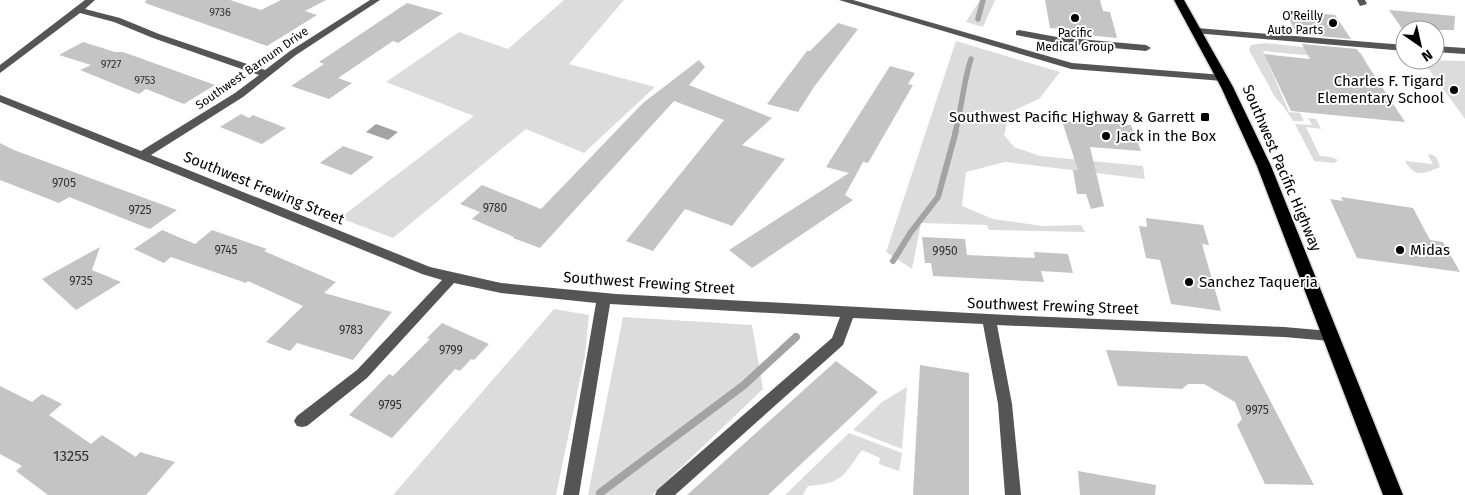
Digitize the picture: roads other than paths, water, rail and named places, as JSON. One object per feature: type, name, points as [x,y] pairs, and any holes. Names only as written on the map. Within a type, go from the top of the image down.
[{"type":"highway","name":"Southwest Pacific Highway","points":[[1180,0],[1223,78],[1264,166],[1393,495]]},
{"type":"street","points":[[0,70],[91,0]]},
{"type":"street","name":"Southwest Barnum Drive","points":[[141,156],[239,95],[293,53],[376,0]]},
{"type":"street","points":[[847,1],[1071,66],[1223,78]]},
{"type":"street","points":[[78,10],[116,20],[156,36],[267,74]]},
{"type":"street","points":[[1197,31],[1395,47]]},
{"type":"street","points":[[1019,33],[1057,40],[1146,48]]},
{"type":"street","points":[[1445,50],[1465,51]]},
{"type":"street","name":"Southwest Frewing Street","points":[[0,98],[418,267],[451,278],[499,287],[604,297],[848,313],[1276,331],[1330,336]]},
{"type":"street","points":[[302,421],[362,374],[451,278]]},
{"type":"street","points":[[571,495],[604,297]]},
{"type":"street","points":[[663,495],[838,341],[848,313]]},
{"type":"street","points":[[989,320],[1005,404],[1012,495]]},
{"type":"waterway","points":[[978,19],[983,0]]},
{"type":"waterway","points":[[955,133],[971,59]]},
{"type":"waterway","points":[[893,261],[911,232],[938,197],[956,131]]},
{"type":"waterway","points":[[600,493],[744,385],[796,337]]},
{"type":"place","name":"Pacific Medical Group","points":[[1075,18]]},
{"type":"place","name":"O'Reilly Auto Parts","points":[[1333,23]]},
{"type":"place","name":"Charles F. Tigard Elementary School","points":[[1454,90]]},
{"type":"place","name":"Southwest Pacific Highway & Garrett","points":[[1205,117]]},
{"type":"place","name":"Jack in the Box","points":[[1106,136]]},
{"type":"place","name":"Midas","points":[[1400,250]]},
{"type":"place","name":"Sanchez Taqueria","points":[[1189,282]]}]
